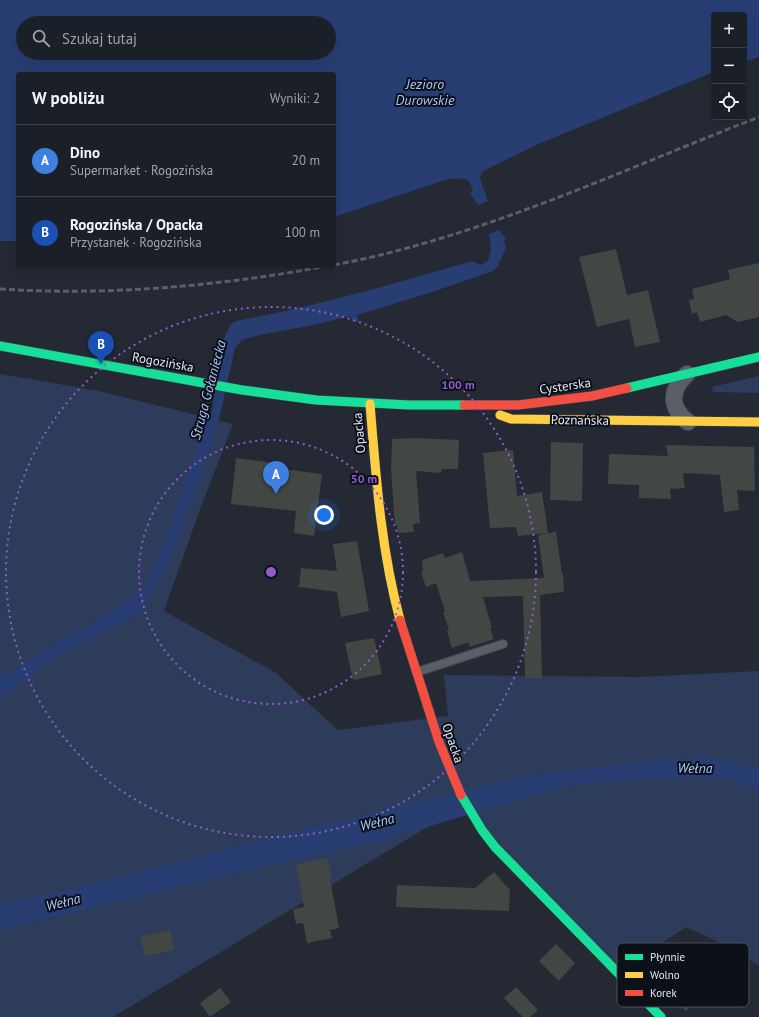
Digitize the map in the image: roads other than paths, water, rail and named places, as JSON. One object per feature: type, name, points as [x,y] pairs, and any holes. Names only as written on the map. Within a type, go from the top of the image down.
[{"type":"main road","name":"Rogozińska","points":[[0,346],[242,390],[316,400],[370,404]]},
{"type":"main road","name":"Cysterska","points":[[370,404],[475,406],[518,405],[578,398],[759,357]]},
{"type":"main road","name":"Opacka","points":[[370,404],[385,553],[397,606],[442,752],[461,796],[483,832],[506,858],[617,972]]},
{"type":"main road","name":"Poznańska","points":[[475,406],[511,419],[759,422]]},
{"type":"main road","name":"Opacka","points":[[651,1007],[661,1017]]},
{"type":"street","points":[[687,374],[675,390],[674,399],[680,416],[688,422]]},
{"type":"lane","points":[[417,672],[503,644]]},
{"type":"water","name":"Jezioro Durowskie","points":[[0,0],[759,0],[759,57],[747,61],[747,12],[711,12],[711,73],[538,144],[485,170],[481,174],[480,179],[488,201],[478,205],[470,193],[473,191],[470,182],[461,178],[445,180],[336,216],[336,72],[16,72],[16,241],[0,241]]},
{"type":"water","points":[[499,230],[506,239],[504,240],[506,247],[498,266],[493,271],[432,292],[357,315],[359,321],[353,322],[350,316],[242,340],[235,348],[220,415],[207,458],[171,556],[140,613],[57,657],[0,699],[1,677],[127,602],[145,586],[173,520],[204,427],[212,411],[223,342],[230,325],[236,321],[296,309],[355,294],[472,261],[481,265],[488,261],[491,249],[489,234]]},
{"type":"water","name":"Wełna","points":[[713,757],[759,770],[759,790],[731,780],[668,778],[577,784],[382,840],[198,882],[0,930],[0,905],[117,878],[288,833],[521,777],[660,760]]},
{"type":"railway","points":[[336,265],[389,253],[443,238],[497,220],[550,201],[759,117]]},
{"type":"railway","points":[[0,289],[82,291],[164,288],[246,279],[316,268]]},
{"type":"place","name":"Rogozińska / Opacka","points":[[101,364]]},
{"type":"place","name":"Dino","points":[[276,494]]},
{"type":"water label","name":"Struga Gołaniecka","points":[[208,390]]}]
